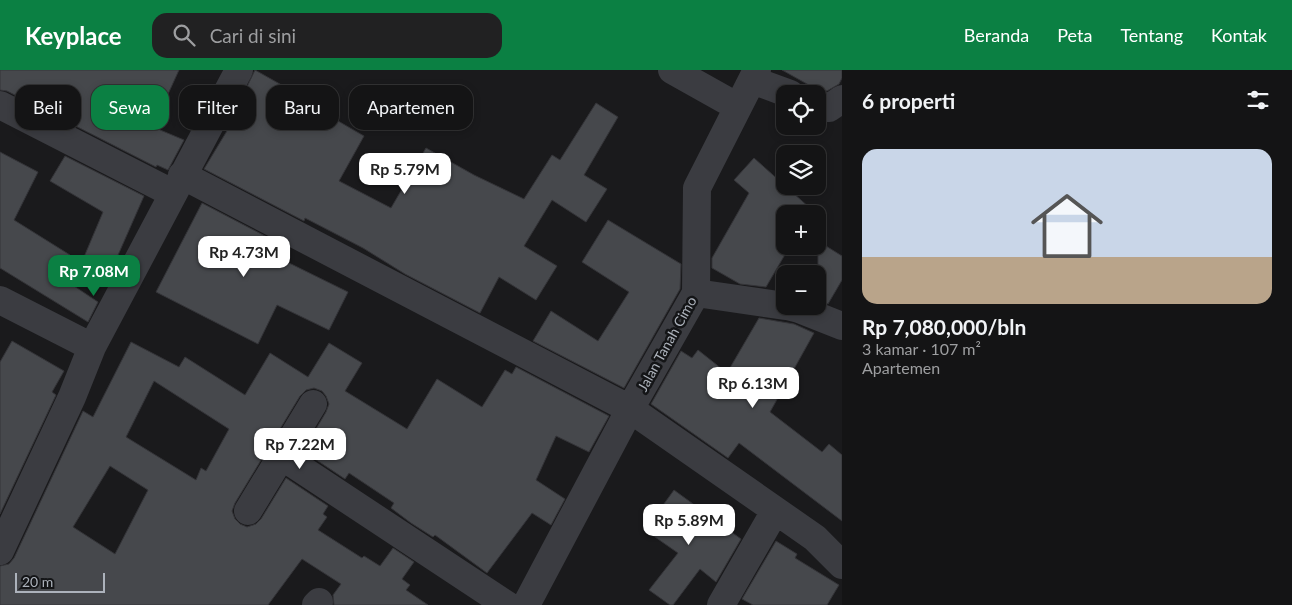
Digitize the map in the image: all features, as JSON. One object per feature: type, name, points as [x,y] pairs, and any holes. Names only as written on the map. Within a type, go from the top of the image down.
[{"type":"street","points":[[0,551],[72,397],[92,347],[238,70]]},
{"type":"street","points":[[672,70],[738,107]]},
{"type":"street","points":[[754,75],[776,87]]},
{"type":"street","name":"Jalan Tanah Cimo","points":[[526,605],[630,410],[696,293],[697,188],[754,75]]},
{"type":"street","points":[[826,107],[829,108],[842,99]]},
{"type":"street","points":[[0,105],[177,184],[630,410],[815,538],[842,565]]},
{"type":"street","points":[[696,293],[776,305]]},
{"type":"street","points":[[0,300],[92,347]]},
{"type":"street","points":[[814,315],[842,326]]},
{"type":"street","points":[[248,511],[314,404]]},
{"type":"street","points":[[283,457],[507,605]]},
{"type":"street","points":[[721,605],[775,512]]},
{"type":"building","points":[[0,70],[179,70],[169,92],[169,85],[91,85],[91,130],[160,130],[184,140],[168,170],[157,165],[156,167],[81,129],[81,85],[15,85],[15,95],[0,90]]},
{"type":"building","points":[[255,70],[282,85],[266,85],[266,130],[339,130],[339,122],[349,127],[349,130],[354,130],[364,136],[339,181],[391,208],[426,148],[474,175],[524,199],[552,155],[560,160],[596,103],[618,117],[584,175],[607,189],[586,222],[552,200],[524,246],[557,266],[536,300],[499,277],[480,313],[405,274],[363,248],[305,218],[304,221],[204,169],[228,130],[256,130],[256,85],[248,85]]},
{"type":"building","points":[[782,70],[842,70],[842,78],[839,84],[827,91],[826,85],[809,85]]},
{"type":"building","points":[[0,152],[38,172],[14,220],[70,255],[59,276],[98,302],[88,322],[0,268]]},
{"type":"building","points":[[65,156],[144,196],[111,271],[84,257],[103,212],[50,181]]},
{"type":"building","points":[[754,158],[776,178],[776,195],[795,195],[807,205],[776,205],[776,255],[785,255],[779,265],[776,265],[776,270],[766,287],[740,284],[712,268],[712,258],[749,193],[734,180]]},
{"type":"building","points":[[202,203],[290,249],[285,261],[348,292],[329,330],[277,305],[258,344],[156,292]]},
{"type":"building","points":[[608,220],[681,264],[680,289],[624,388],[533,341],[551,311],[598,341],[629,292],[582,262]]},
{"type":"building","points":[[826,246],[842,256],[842,280],[828,304],[826,303],[826,265],[818,265],[818,255],[826,255]]},
{"type":"building","points":[[759,318],[794,324],[814,333],[770,412],[822,452],[829,444],[842,455],[842,521],[739,443],[728,458],[651,404],[681,351],[692,358],[698,350],[727,373]]},
{"type":"building","points":[[12,341],[64,371],[52,392],[56,395],[0,514],[0,362]]},
{"type":"building","points":[[131,342],[179,367],[185,357],[245,395],[270,353],[308,377],[329,343],[362,363],[345,391],[407,429],[437,379],[482,407],[505,370],[512,374],[516,367],[609,416],[589,452],[556,436],[536,480],[565,499],[551,525],[532,513],[487,573],[435,535],[433,537],[411,523],[391,508],[394,503],[349,473],[345,479],[303,451],[329,404],[322,391],[314,388],[306,390],[300,396],[235,503],[232,511],[235,519],[247,527],[256,524],[286,478],[328,506],[323,514],[327,517],[318,530],[362,558],[364,556],[380,566],[393,548],[414,562],[402,579],[410,585],[406,590],[428,605],[334,605],[333,595],[341,584],[302,559],[268,605],[0,605],[0,566],[9,564],[14,558],[83,411],[93,417]],"holes":[[[154,381],[229,429],[206,471],[201,468],[196,480],[126,437]],[[110,466],[148,490],[115,554],[73,527]]]},
{"type":"building","points":[[674,490],[741,539],[716,582],[700,569],[673,605],[670,605],[649,590],[678,553],[645,530]]},
{"type":"building","points":[[776,541],[797,554],[795,558],[839,585],[827,605],[753,605],[742,599]]}]
